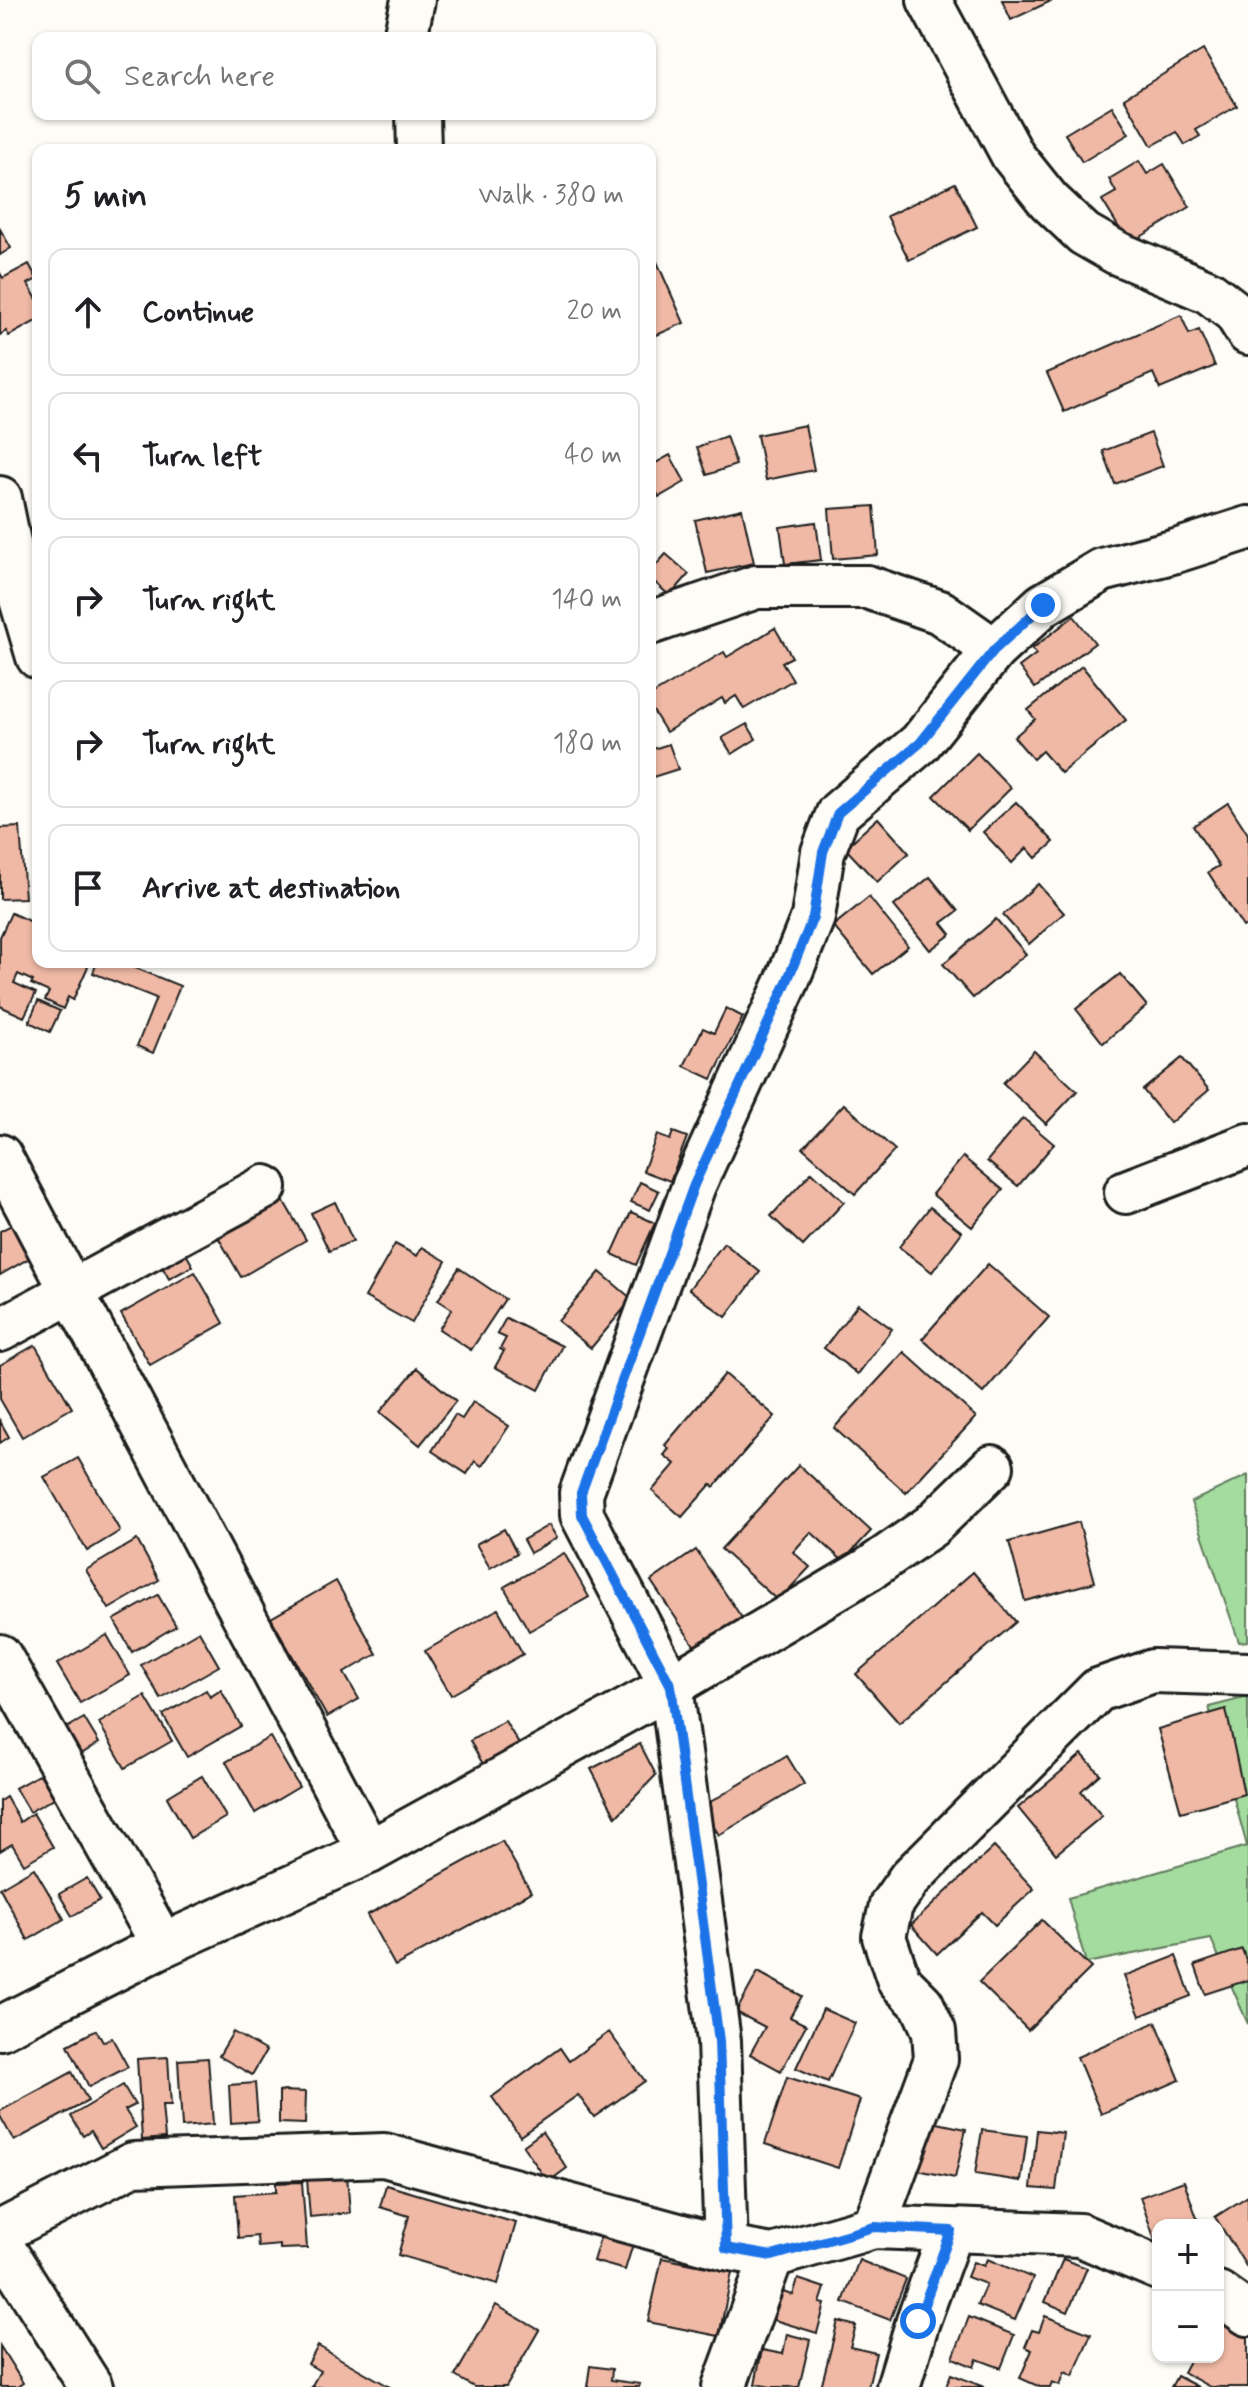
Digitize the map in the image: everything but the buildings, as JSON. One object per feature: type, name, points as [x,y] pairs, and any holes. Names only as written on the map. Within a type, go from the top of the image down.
[{"type":"street","points":[[406,32],[413,0]]},
{"type":"street","points":[[929,0],[1013,156],[1049,201],[1084,234],[1117,253],[1209,292],[1235,312],[1248,333]]},
{"type":"street","points":[[418,120],[419,144]]},
{"type":"street","points":[[0,498],[10,602],[32,645]]},
{"type":"street","points":[[726,2248],[719,2041],[671,1686],[582,1515],[581,1493],[694,1185],[786,984],[813,917],[823,852],[838,813],[920,743],[994,650],[1043,605],[1102,570],[1248,528]]},
{"type":"street","points":[[656,621],[756,587],[867,587],[940,612],[994,650]]},
{"type":"street","points":[[1126,1192],[1248,1145]]},
{"type":"street","points":[[0,1156],[369,1852]]},
{"type":"street","points":[[0,1330],[265,1187]]},
{"type":"street","points":[[0,2028],[163,1945],[369,1852],[671,1686],[869,1569],[931,1526],[992,1467]]},
{"type":"street","points":[[0,1656],[163,1945]]},
{"type":"street","points":[[874,2227],[936,2059],[934,2031],[922,2004],[899,1981],[884,1937],[891,1905],[910,1878],[1098,1690],[1153,1671],[1248,1674]]},
{"type":"street","points":[[0,2232],[133,2164],[384,2155],[726,2248],[772,2256],[874,2227],[1080,2235],[1152,2265]]},
{"type":"street","points":[[898,2387],[951,2231]]},
{"type":"street","points":[[0,2243],[91,2387]]},
{"type":"street","points":[[724,2387],[772,2256]]},
{"type":"street","points":[[1224,2297],[1248,2314]]},
{"type":"green space","points":[[1248,1475],[1248,1641],[1239,1642],[1191,1502]]},
{"type":"green space","points":[[1248,1697],[1248,2024],[1211,1939],[1086,1963],[1068,1898],[1247,1846],[1209,1707]]},
{"type":"route","points":[[918,2321],[951,2231],[874,2227],[772,2256],[726,2248],[719,2041],[671,1686],[582,1515],[581,1493],[694,1185],[786,984],[813,917],[823,852],[838,813],[920,743],[994,650],[1043,605]]}]
